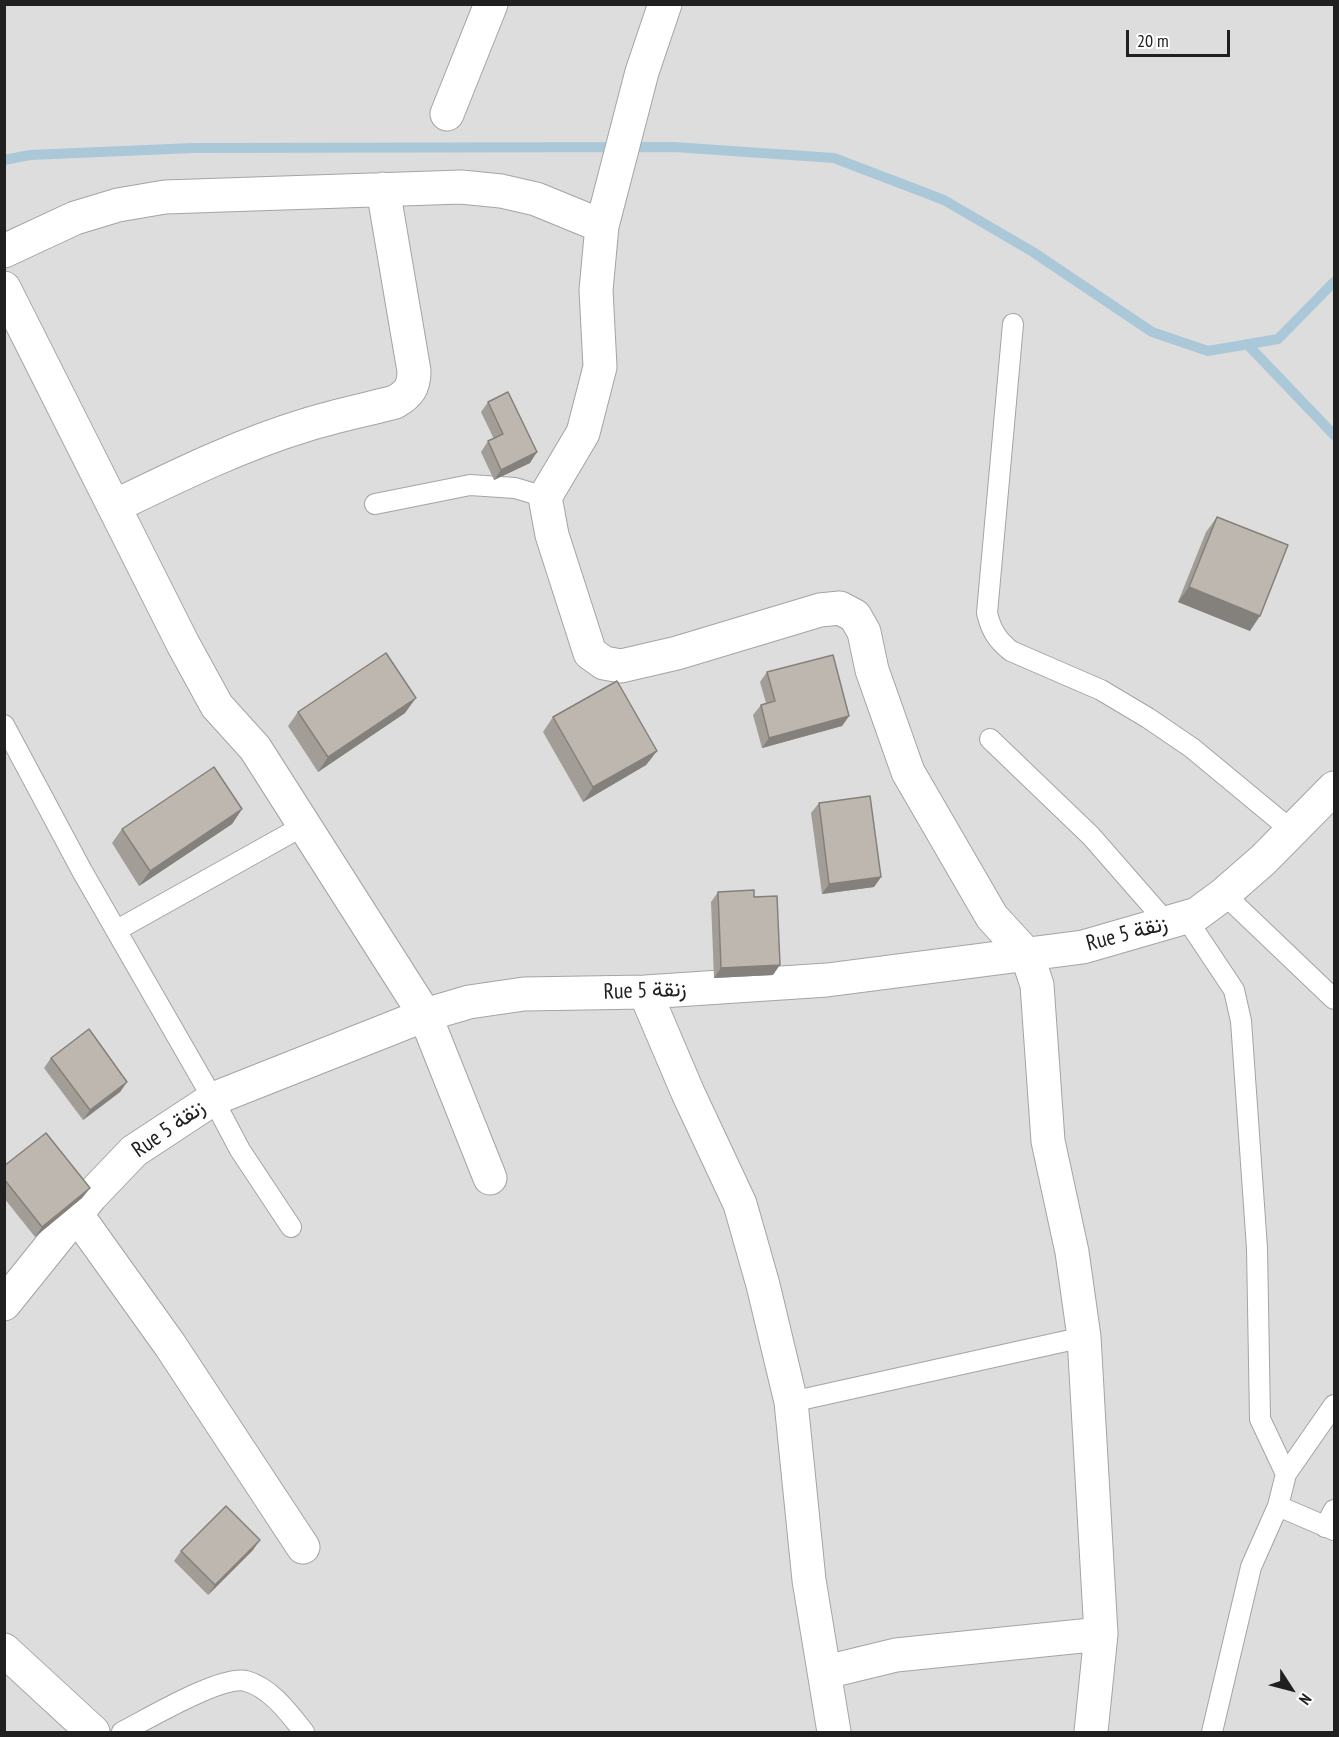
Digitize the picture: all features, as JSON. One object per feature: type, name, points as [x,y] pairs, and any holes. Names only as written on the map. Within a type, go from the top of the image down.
[{"type":"street","points":[[447,114],[491,4]]},
{"type":"street","points":[[665,4],[642,72],[604,217],[596,290],[600,367],[583,433],[545,497],[552,535],[590,653],[604,663],[621,666],[677,653],[820,610],[840,608],[855,616],[864,632],[872,670],[908,772],[992,918],[1027,955],[1037,985],[1048,1141],[1072,1252],[1084,1337],[1101,1634],[1091,1732]]},
{"type":"street","points":[[4,251],[75,218],[118,205],[165,197],[461,186],[501,191],[604,217]]},
{"type":"street","points":[[115,506],[249,446],[306,425],[395,402],[406,396],[414,385],[414,371],[383,189]]},
{"type":"street","points":[[4,288],[183,644],[217,706],[255,748],[425,1015],[490,1178]]},
{"type":"street","name":"Rue 5 زنقة","points":[[4,1304],[91,1196],[134,1151],[213,1099],[425,1015],[469,1002],[524,994],[645,992],[827,980],[1083,947],[1197,914],[1263,860],[1335,788]]},
{"type":"street","points":[[645,992],[688,1093],[740,1204],[763,1285],[791,1402],[809,1580],[826,1672],[834,1732]]},
{"type":"street","points":[[77,1215],[170,1345],[303,1547]]},
{"type":"street","points":[[826,1672],[896,1655],[1101,1634]]},
{"type":"street","points":[[4,1650],[93,1732]]},
{"type":"lane","points":[[1013,324],[987,613],[991,629],[999,641],[1011,651],[1101,690],[1192,747],[1291,830]]},
{"type":"lane","points":[[375,504],[470,485],[514,488],[545,497]]},
{"type":"lane","points":[[4,725],[77,862],[240,1150],[291,1227]]},
{"type":"lane","points":[[990,739],[1176,920],[1234,990],[1241,1021],[1257,1248],[1260,1419],[1286,1474]]},
{"type":"lane","points":[[117,930],[303,826]]},
{"type":"lane","points":[[1224,894],[1335,999]]},
{"type":"lane","points":[[791,1402],[1084,1337]]},
{"type":"lane","points":[[1212,1732],[1251,1567],[1278,1506],[1286,1474],[1335,1405]]},
{"type":"lane","points":[[1278,1506],[1331,1522]]},
{"type":"lane","points":[[122,1732],[218,1685],[243,1680],[262,1687],[288,1711],[304,1732]]},
{"type":"shaded area","points":[[5,5],[1334,5],[1334,1732],[5,1732]]},
{"type":"building","points":[[508,392],[537,452],[501,470],[488,441],[503,434],[488,402]]},
{"type":"building","points":[[1217,517],[1288,545],[1260,616],[1189,587]]},
{"type":"building","points":[[386,653],[416,698],[328,757],[298,712]]},
{"type":"building","points":[[833,655],[849,716],[769,738],[761,705],[775,701],[767,672]]},
{"type":"building","points":[[617,681],[657,751],[593,787],[553,717]]},
{"type":"building","points":[[214,767],[242,809],[150,871],[122,829]]},
{"type":"building","points":[[870,796],[881,877],[829,884],[819,803]]},
{"type":"building","points":[[754,890],[754,897],[777,896],[780,965],[721,968],[718,892]]},
{"type":"building","points":[[89,1029],[127,1082],[90,1110],[51,1058]]},
{"type":"building","points":[[46,1133],[90,1188],[42,1227],[4,1179],[4,1166]]},
{"type":"building","points":[[226,1506],[260,1540],[215,1585],[181,1551]]},
{"type":"waterway","points":[[4,160],[30,155],[193,148],[674,147],[834,158],[944,200],[1033,252],[1152,332],[1208,351],[1278,339],[1334,282]]},
{"type":"waterway","points":[[1247,344],[1334,435]]}]
